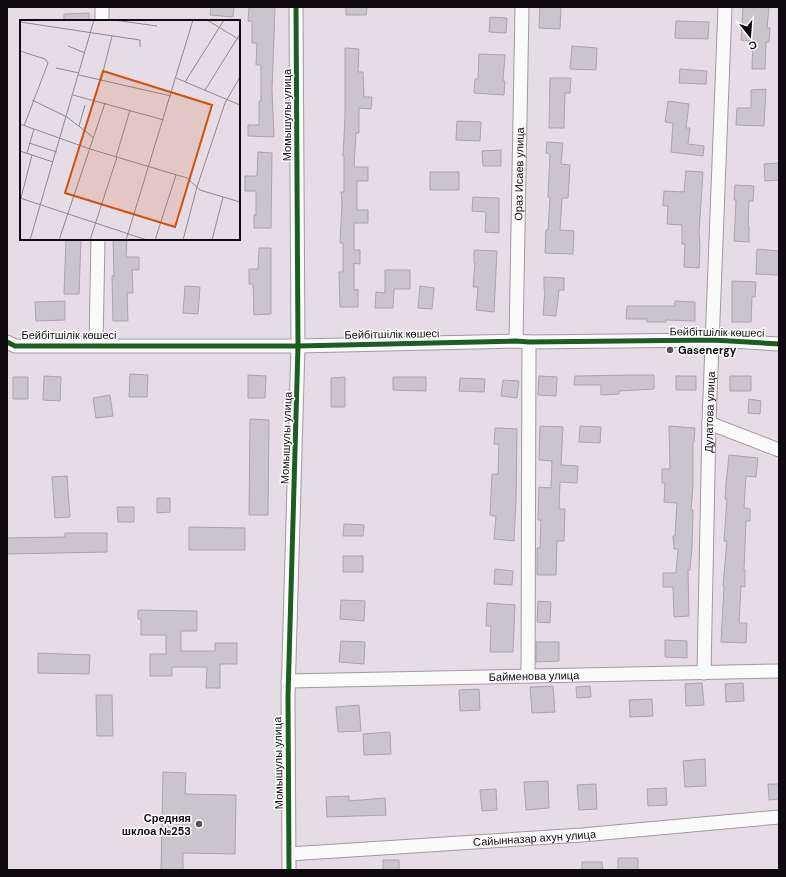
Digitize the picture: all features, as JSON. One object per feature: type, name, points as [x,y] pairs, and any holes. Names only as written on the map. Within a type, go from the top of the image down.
[{"type":"street","points":[[102,7],[102,20]]},
{"type":"street","name":"Момышулы улица","points":[[289,870],[288,681],[298,346],[296,7]]},
{"type":"street","name":"Ораз Исаев улица","points":[[522,7],[523,342],[528,676]]},
{"type":"street","name":"Дулатова улица","points":[[704,672],[708,423],[713,340],[725,7]]},
{"type":"street","points":[[96,345],[98,240]]},
{"type":"street","name":"Бейбітшілік көшесі","points":[[10,345],[298,346],[713,340],[779,344]]},
{"type":"street","points":[[708,423],[779,450]]},
{"type":"street","name":"Байменова улица","points":[[288,681],[779,670]]},
{"type":"street","name":"Сайынназар ахун улица","points":[[289,854],[574,835],[779,817]]},
{"type":"building","points":[[211,7],[234,7],[233,17],[210,15]]},
{"type":"building","points":[[249,7],[275,7],[272,90],[274,137],[248,136],[248,125],[259,125],[259,101],[261,101],[261,65],[256,65],[257,43],[252,43],[252,21],[248,21]]},
{"type":"building","points":[[346,7],[367,7],[366,15],[346,15]]},
{"type":"building","points":[[540,7],[561,7],[560,29],[539,28]]},
{"type":"building","points":[[743,7],[769,7],[767,28],[770,28],[769,42],[766,42],[765,69],[752,69],[753,41],[741,40]]},
{"type":"building","points":[[89,13],[89,20],[64,20],[64,14]]},
{"type":"building","points":[[490,17],[507,18],[506,33],[489,32]]},
{"type":"building","points":[[676,21],[709,22],[708,39],[675,38]]},
{"type":"building","points":[[572,46],[597,48],[596,70],[570,69]]},
{"type":"building","points":[[345,48],[359,49],[358,72],[363,72],[364,97],[372,97],[371,109],[359,108],[359,133],[356,133],[354,167],[368,167],[368,181],[357,181],[357,210],[368,210],[368,223],[354,223],[354,250],[360,250],[360,264],[354,263],[354,290],[358,289],[358,307],[340,307],[339,272],[343,272],[343,243],[340,243],[342,204],[341,192],[344,192],[343,156],[345,117]]},
{"type":"building","points":[[479,54],[505,55],[503,81],[505,81],[504,95],[474,93],[475,79],[478,79]]},
{"type":"building","points":[[680,69],[707,71],[706,84],[679,83]]},
{"type":"building","points":[[550,78],[571,78],[570,93],[565,93],[564,128],[549,128]]},
{"type":"building","points":[[766,89],[764,126],[736,125],[737,108],[751,108],[751,90]]},
{"type":"building","points":[[668,101],[689,104],[686,128],[690,128],[688,144],[704,146],[703,156],[671,152],[673,123],[665,122]]},
{"type":"building","points":[[457,121],[481,122],[480,141],[456,140]]},
{"type":"building","points":[[547,142],[563,143],[561,164],[570,165],[568,198],[562,198],[560,230],[574,231],[573,254],[545,253],[550,198],[548,197],[550,154],[546,153]]},
{"type":"building","points":[[501,150],[501,166],[483,166],[482,151]]},
{"type":"building","points":[[258,152],[272,153],[271,228],[254,228],[254,215],[256,215],[256,191],[245,191],[245,176],[257,176]]},
{"type":"building","points":[[779,163],[779,180],[765,181],[764,164]]},
{"type":"building","points":[[686,171],[703,172],[699,232],[699,268],[684,267],[685,244],[682,244],[682,225],[667,224],[668,206],[663,206],[664,191],[684,192]]},
{"type":"building","points":[[430,172],[459,172],[459,190],[430,190]]},
{"type":"building","points":[[735,185],[754,186],[753,201],[749,201],[749,242],[734,241],[736,200],[734,200]]},
{"type":"building","points":[[473,197],[499,198],[499,233],[485,232],[486,212],[472,211]]},
{"type":"building","points":[[66,240],[81,240],[79,294],[64,294]]},
{"type":"building","points":[[113,240],[127,240],[126,257],[139,257],[139,270],[132,270],[133,293],[127,293],[128,321],[113,321],[112,276],[114,276]]},
{"type":"building","points":[[259,248],[271,248],[271,314],[254,315],[253,284],[249,284],[249,269],[258,269]]},
{"type":"building","points":[[757,249],[779,251],[778,275],[756,274]]},
{"type":"building","points":[[474,250],[497,251],[494,312],[476,310],[478,287],[473,287],[475,263]]},
{"type":"building","points":[[385,270],[410,270],[410,289],[394,289],[393,308],[375,308],[376,292],[385,293]]},
{"type":"building","points":[[544,277],[564,278],[564,290],[559,290],[556,316],[543,315],[545,290]]},
{"type":"building","points":[[732,281],[756,282],[755,297],[752,297],[751,322],[732,322]]},
{"type":"building","points":[[185,286],[200,287],[198,314],[183,313]]},
{"type":"building","points":[[420,286],[434,288],[432,309],[418,308]]},
{"type":"building","points":[[65,301],[65,320],[36,321],[35,302]]},
{"type":"building","points":[[675,301],[695,302],[695,321],[666,320],[666,322],[647,322],[647,319],[626,319],[627,306],[675,306]]},
{"type":"building","points":[[130,374],[148,375],[147,397],[129,397]]},
{"type":"building","points":[[248,375],[266,376],[265,398],[248,398]]},
{"type":"building","points":[[654,375],[654,389],[619,391],[619,394],[601,395],[601,385],[574,385],[575,376]]},
{"type":"building","points":[[44,376],[61,377],[60,401],[43,400]]},
{"type":"building","points":[[539,376],[557,377],[556,396],[538,395]]},
{"type":"building","points":[[676,376],[696,376],[696,390],[676,390]]},
{"type":"building","points":[[730,376],[751,376],[751,391],[730,391]]},
{"type":"building","points":[[13,377],[28,377],[28,399],[13,399]]},
{"type":"building","points":[[345,377],[345,407],[331,407],[331,378]]},
{"type":"building","points":[[393,377],[426,377],[426,391],[393,390]]},
{"type":"building","points":[[460,378],[485,379],[484,392],[459,391]]},
{"type":"building","points":[[503,380],[519,381],[517,398],[501,396]]},
{"type":"building","points":[[110,395],[113,416],[96,418],[93,398]]},
{"type":"building","points":[[749,399],[761,401],[760,414],[748,413]]},
{"type":"building","points":[[250,419],[269,420],[268,515],[249,515]]},
{"type":"building","points":[[540,426],[563,427],[561,465],[578,466],[577,483],[560,482],[559,509],[565,509],[564,541],[557,541],[556,575],[537,575],[537,548],[540,548],[541,520],[538,520],[539,487],[551,488],[552,461],[539,460]]},
{"type":"building","points":[[580,426],[601,427],[600,443],[579,442]]},
{"type":"building","points":[[669,426],[695,428],[693,442],[693,485],[691,510],[693,510],[692,547],[690,570],[688,570],[689,616],[674,617],[673,587],[663,587],[663,573],[676,573],[678,549],[674,549],[673,536],[675,536],[677,503],[664,502],[665,483],[662,483],[662,469],[670,469]]},
{"type":"building","points":[[495,428],[517,429],[514,541],[494,539],[496,516],[490,515],[492,474],[498,474],[499,444],[494,444]]},
{"type":"building","points":[[729,455],[758,458],[756,477],[746,476],[744,508],[750,509],[750,521],[746,521],[744,570],[745,587],[741,586],[739,623],[747,623],[746,643],[721,642],[723,586],[727,541],[724,541],[727,499],[725,499]]},
{"type":"building","points":[[67,476],[70,517],[55,518],[52,477]]},
{"type":"building","points":[[157,498],[170,498],[170,512],[157,513]]},
{"type":"building","points":[[117,507],[134,507],[134,522],[118,522]]},
{"type":"building","points":[[344,524],[364,525],[363,536],[343,536]]},
{"type":"building","points":[[189,527],[245,528],[245,550],[189,550]]},
{"type":"building","points":[[65,533],[107,533],[107,552],[7,554],[7,538],[65,537]]},
{"type":"building","points":[[343,556],[363,556],[363,572],[343,572]]},
{"type":"building","points":[[495,569],[513,571],[512,585],[494,584]]},
{"type":"building","points":[[341,600],[365,601],[364,621],[340,619]]},
{"type":"building","points":[[538,601],[551,602],[550,623],[537,622]]},
{"type":"building","points":[[487,603],[515,605],[513,652],[490,652],[491,626],[486,626]]},
{"type":"building","points":[[138,610],[197,611],[197,631],[181,631],[181,651],[215,651],[215,643],[237,643],[237,664],[220,664],[220,688],[206,688],[207,667],[172,667],[172,676],[150,676],[150,654],[166,654],[166,635],[141,635],[141,619],[138,619]]},
{"type":"building","points":[[665,640],[687,641],[687,658],[665,657]]},
{"type":"building","points":[[341,641],[365,642],[364,664],[339,662]]},
{"type":"building","points":[[536,642],[559,642],[559,661],[536,662]]},
{"type":"building","points":[[38,653],[90,655],[89,674],[38,673]]},
{"type":"building","points":[[702,683],[704,705],[686,706],[685,684]]},
{"type":"building","points":[[743,683],[744,701],[726,702],[725,684]]},
{"type":"building","points":[[553,686],[555,712],[532,713],[530,687]]},
{"type":"building","points":[[590,686],[591,697],[577,698],[576,687]]},
{"type":"building","points":[[479,689],[480,710],[460,711],[459,690]]},
{"type":"building","points":[[96,695],[112,695],[113,736],[97,736]]},
{"type":"building","points":[[652,699],[653,716],[630,717],[629,700]]},
{"type":"building","points":[[359,705],[361,731],[338,732],[336,707]]},
{"type":"building","points":[[390,732],[391,754],[364,755],[363,734]]},
{"type":"building","points":[[705,759],[706,786],[685,787],[683,761]]},
{"type":"building","name":"Средняя шклоа №253","points":[[163,772],[186,773],[185,794],[236,795],[235,854],[183,853],[183,870],[161,870]]},
{"type":"building","points":[[548,781],[549,808],[526,810],[524,782]]},
{"type":"building","points":[[596,784],[597,809],[579,810],[577,785]]},
{"type":"building","points":[[768,784],[779,784],[779,799],[769,800]]},
{"type":"building","points":[[666,788],[667,805],[648,806],[647,789]]},
{"type":"building","points":[[496,789],[497,810],[482,811],[480,790]]},
{"type":"building","points":[[349,796],[349,801],[385,798],[386,815],[327,817],[326,797]]},
{"type":"building","points":[[618,858],[638,858],[638,870],[618,870]]},
{"type":"building","points":[[383,860],[399,860],[399,870],[383,870]]},
{"type":"building","points":[[582,862],[602,862],[603,870],[582,870]]},
{"type":"cycle path","points":[[289,870],[288,696],[298,346],[296,7]]},
{"type":"cycle path","points":[[7,342],[15,346],[298,346],[516,341],[713,340],[779,344]]},
{"type":"place","name":"Gasenergy","points":[[670,350]]},
{"type":"place","name":"Средняя шклоа №253","points":[[199,824]]}]
